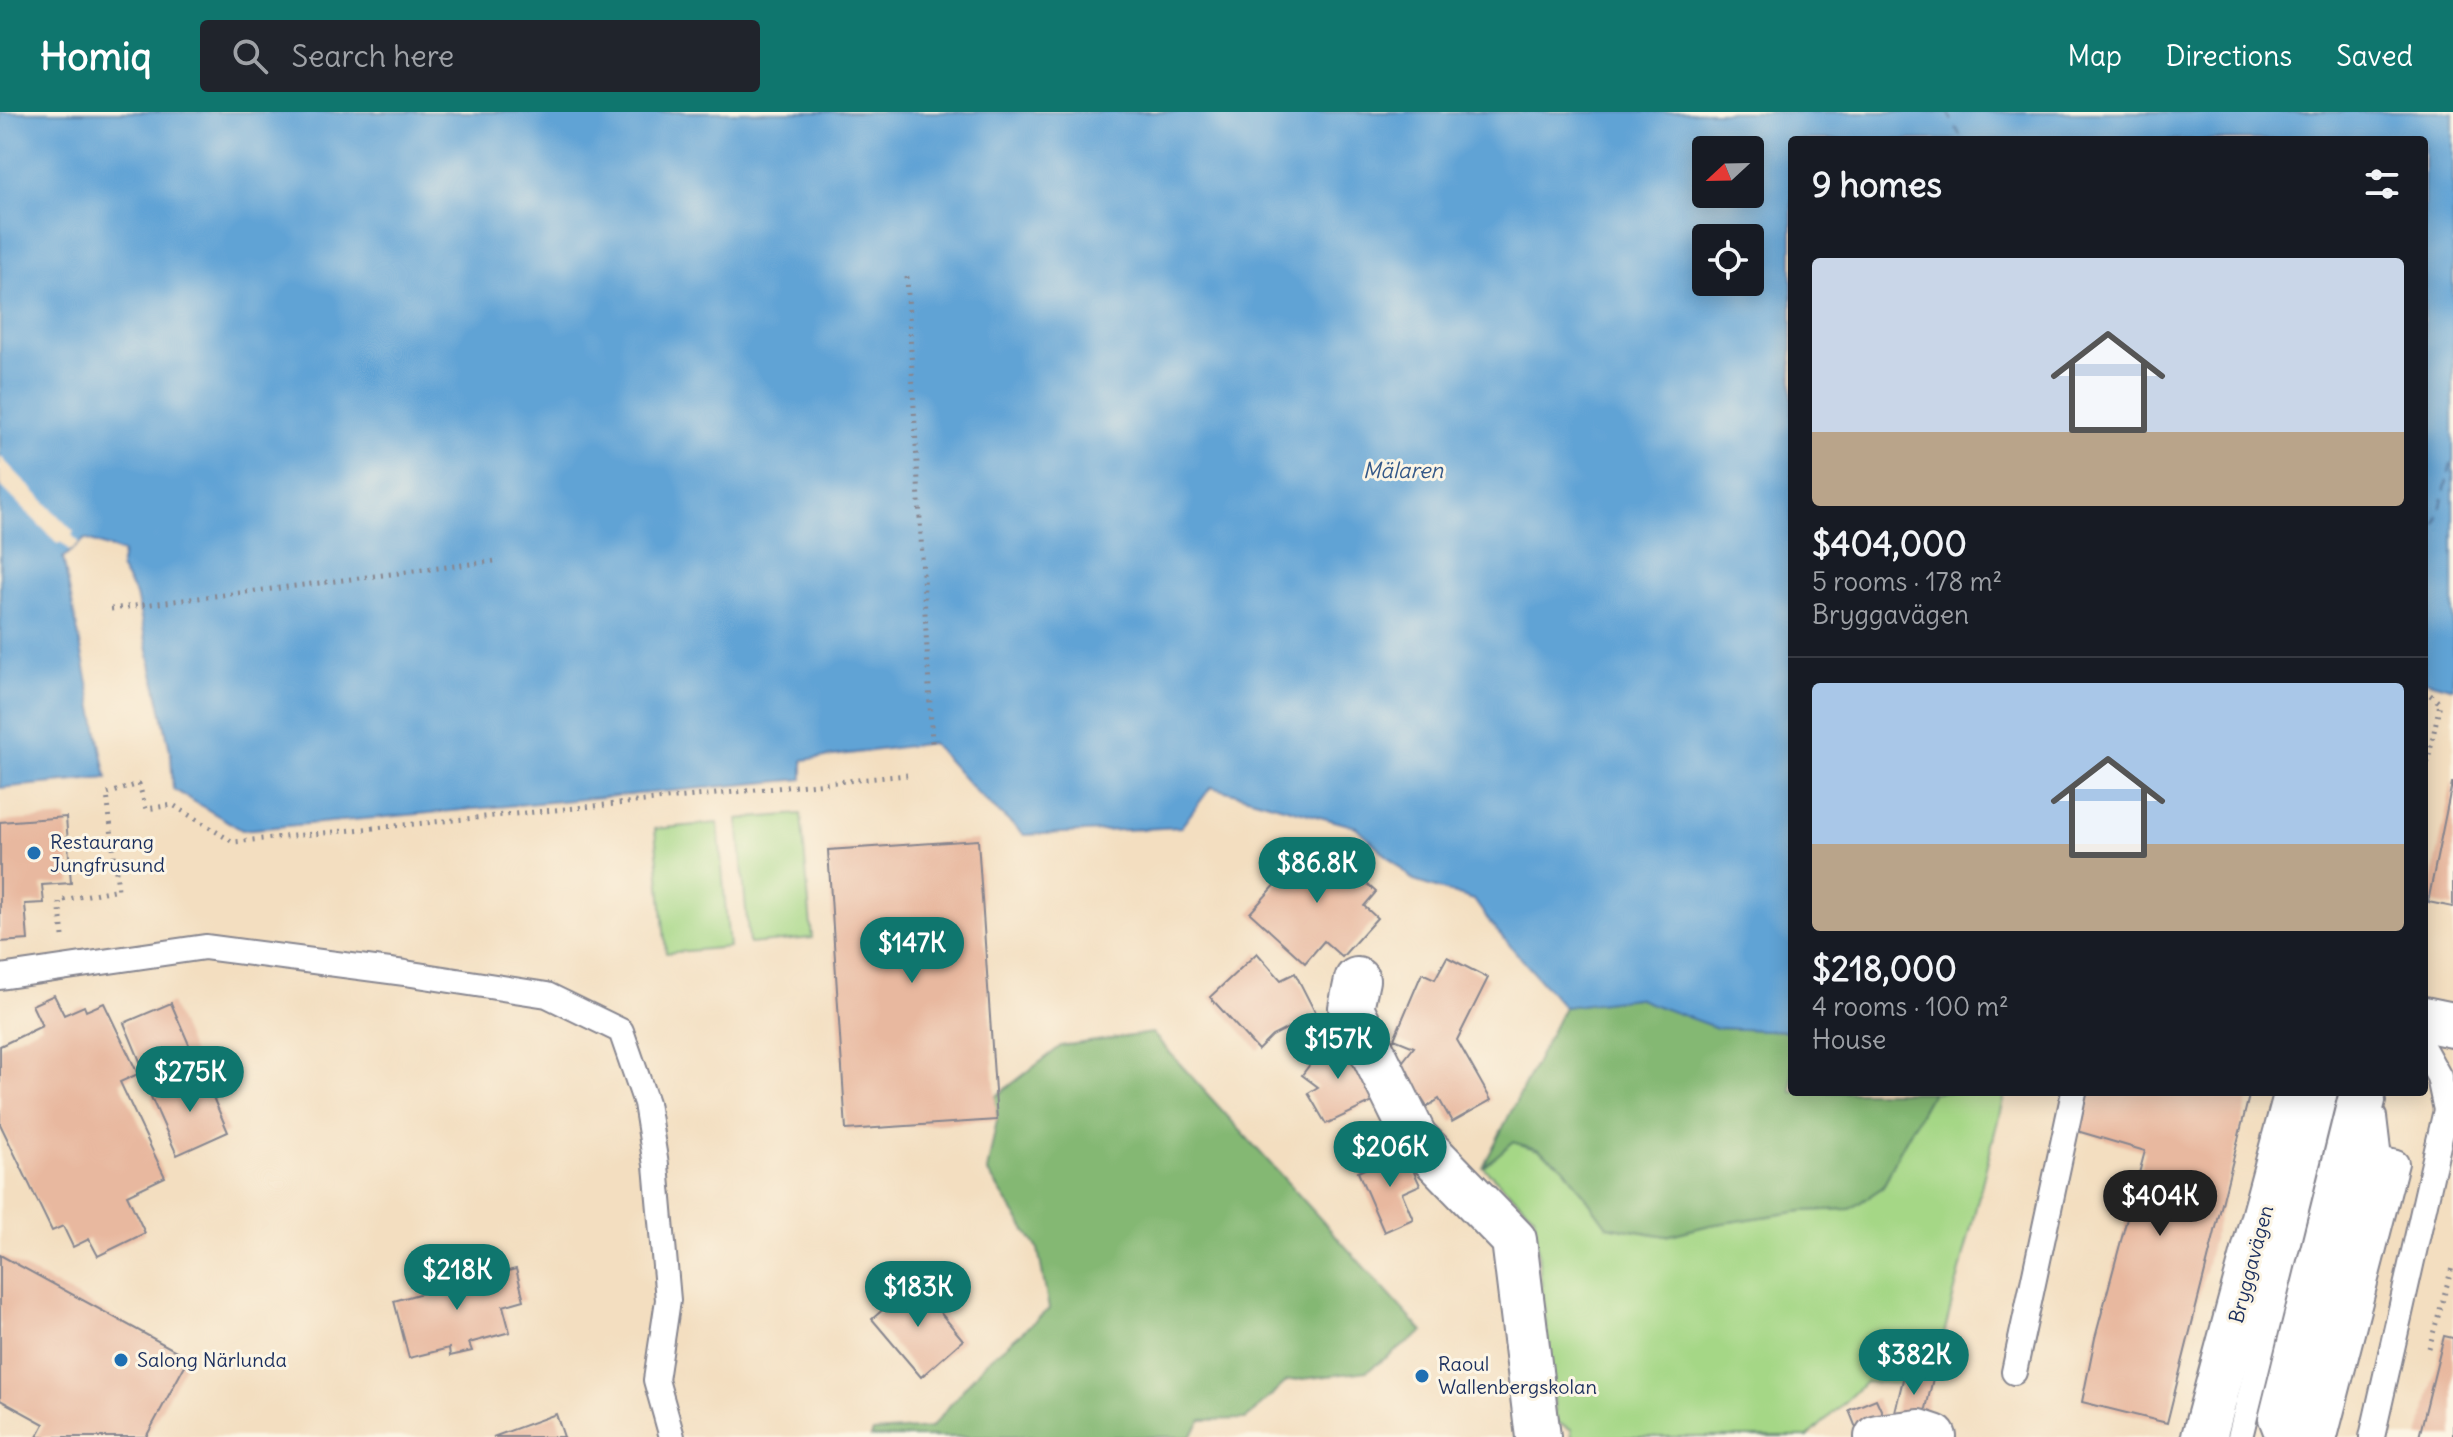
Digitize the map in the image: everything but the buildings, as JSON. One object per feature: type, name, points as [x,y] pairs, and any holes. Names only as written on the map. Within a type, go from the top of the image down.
[{"type":"street","points":[[1357,980],[1351,1008],[1415,1138],[1514,1240],[1538,1437]]},
{"type":"street","points":[[2428,1020],[2453,1025]]},
{"type":"street","name":"Bryggavägen","points":[[2204,1437],[2296,1096]]},
{"type":"street","points":[[1877,1437],[1919,1432],[1934,1437]]},
{"type":"lane","points":[[0,977],[205,947],[547,995],[621,1031],[646,1103],[656,1165],[668,1300],[656,1380],[672,1437]]},
{"type":"lane","points":[[2372,1437],[2446,1110],[2439,1077],[2428,1057]]},
{"type":"lane","points":[[2014,1372],[2073,1096]]},
{"type":"lane","points":[[2240,1437],[2324,1096]]},
{"type":"lane","points":[[2307,1437],[2379,1159],[2359,1097]]},
{"type":"lane","points":[[2278,1437],[2271,1419],[2359,1097]]},
{"type":"lane","points":[[2290,1437],[2359,1097]]},
{"type":"lane","points":[[2325,1437],[2396,1163],[2379,1159]]},
{"type":"path","points":[[907,277],[932,743]]},
{"type":"path","points":[[111,609],[495,561]]},
{"type":"path","points":[[2428,693],[2440,703],[2428,761]]},
{"type":"path","points":[[66,966],[59,901],[118,889],[107,794],[139,784],[146,809],[173,805],[233,842],[907,775]]},
{"type":"green space","points":[[801,814],[812,938],[749,944],[738,819]]},
{"type":"green space","points":[[718,823],[729,947],[666,953],[655,829]]},
{"type":"green space","points":[[1636,998],[1717,1028],[1788,1031],[1788,1096],[1930,1096],[1883,1187],[1850,1209],[1802,1211],[1710,1225],[1666,1236],[1607,1226],[1564,1167],[1539,1150],[1513,1142],[1483,1167],[1564,1007]]},
{"type":"green space","points":[[1152,1033],[1423,1332],[1367,1371],[1287,1381],[1246,1419],[1202,1420],[1190,1437],[871,1437],[873,1432],[931,1428],[985,1363],[1049,1309],[1038,1249],[987,1171],[997,1120],[995,1097],[1061,1046]]},
{"type":"green space","points":[[1930,1096],[2004,1096],[1934,1374],[1906,1367],[1902,1384],[1865,1382],[1808,1437],[1572,1437],[1571,1429],[1556,1422],[1534,1215],[1483,1167],[1513,1142],[1539,1150],[1564,1167],[1607,1226],[1666,1236],[1710,1225],[1802,1211],[1850,1209],[1883,1187]]},
{"type":"water","name":"Mälaren","points":[[0,112],[2453,112],[2453,688],[2428,681],[2428,136],[1788,136],[1788,1031],[1717,1028],[1636,998],[1564,1007],[1491,924],[1474,900],[1414,881],[1356,827],[1211,787],[1181,827],[1024,835],[977,793],[932,743],[803,760],[803,779],[242,830],[173,789],[171,755],[136,595],[120,568],[123,553],[85,539],[63,558],[107,778],[0,788]]},
{"type":"pier","points":[[0,456],[74,532],[72,535],[80,543],[70,551],[61,542],[58,544],[0,485]]},
{"type":"ferry route","points":[[1947,112],[1961,136]]},
{"type":"ferry route","points":[[2428,561],[2453,455]]},
{"type":"place","name":"Restaurang Jungfrusund","points":[[34,853]]},
{"type":"place","name":"Salong Närlunda","points":[[121,1360]]},
{"type":"place","name":"Raoul Wallenbergskolan","points":[[1422,1376]]}]
